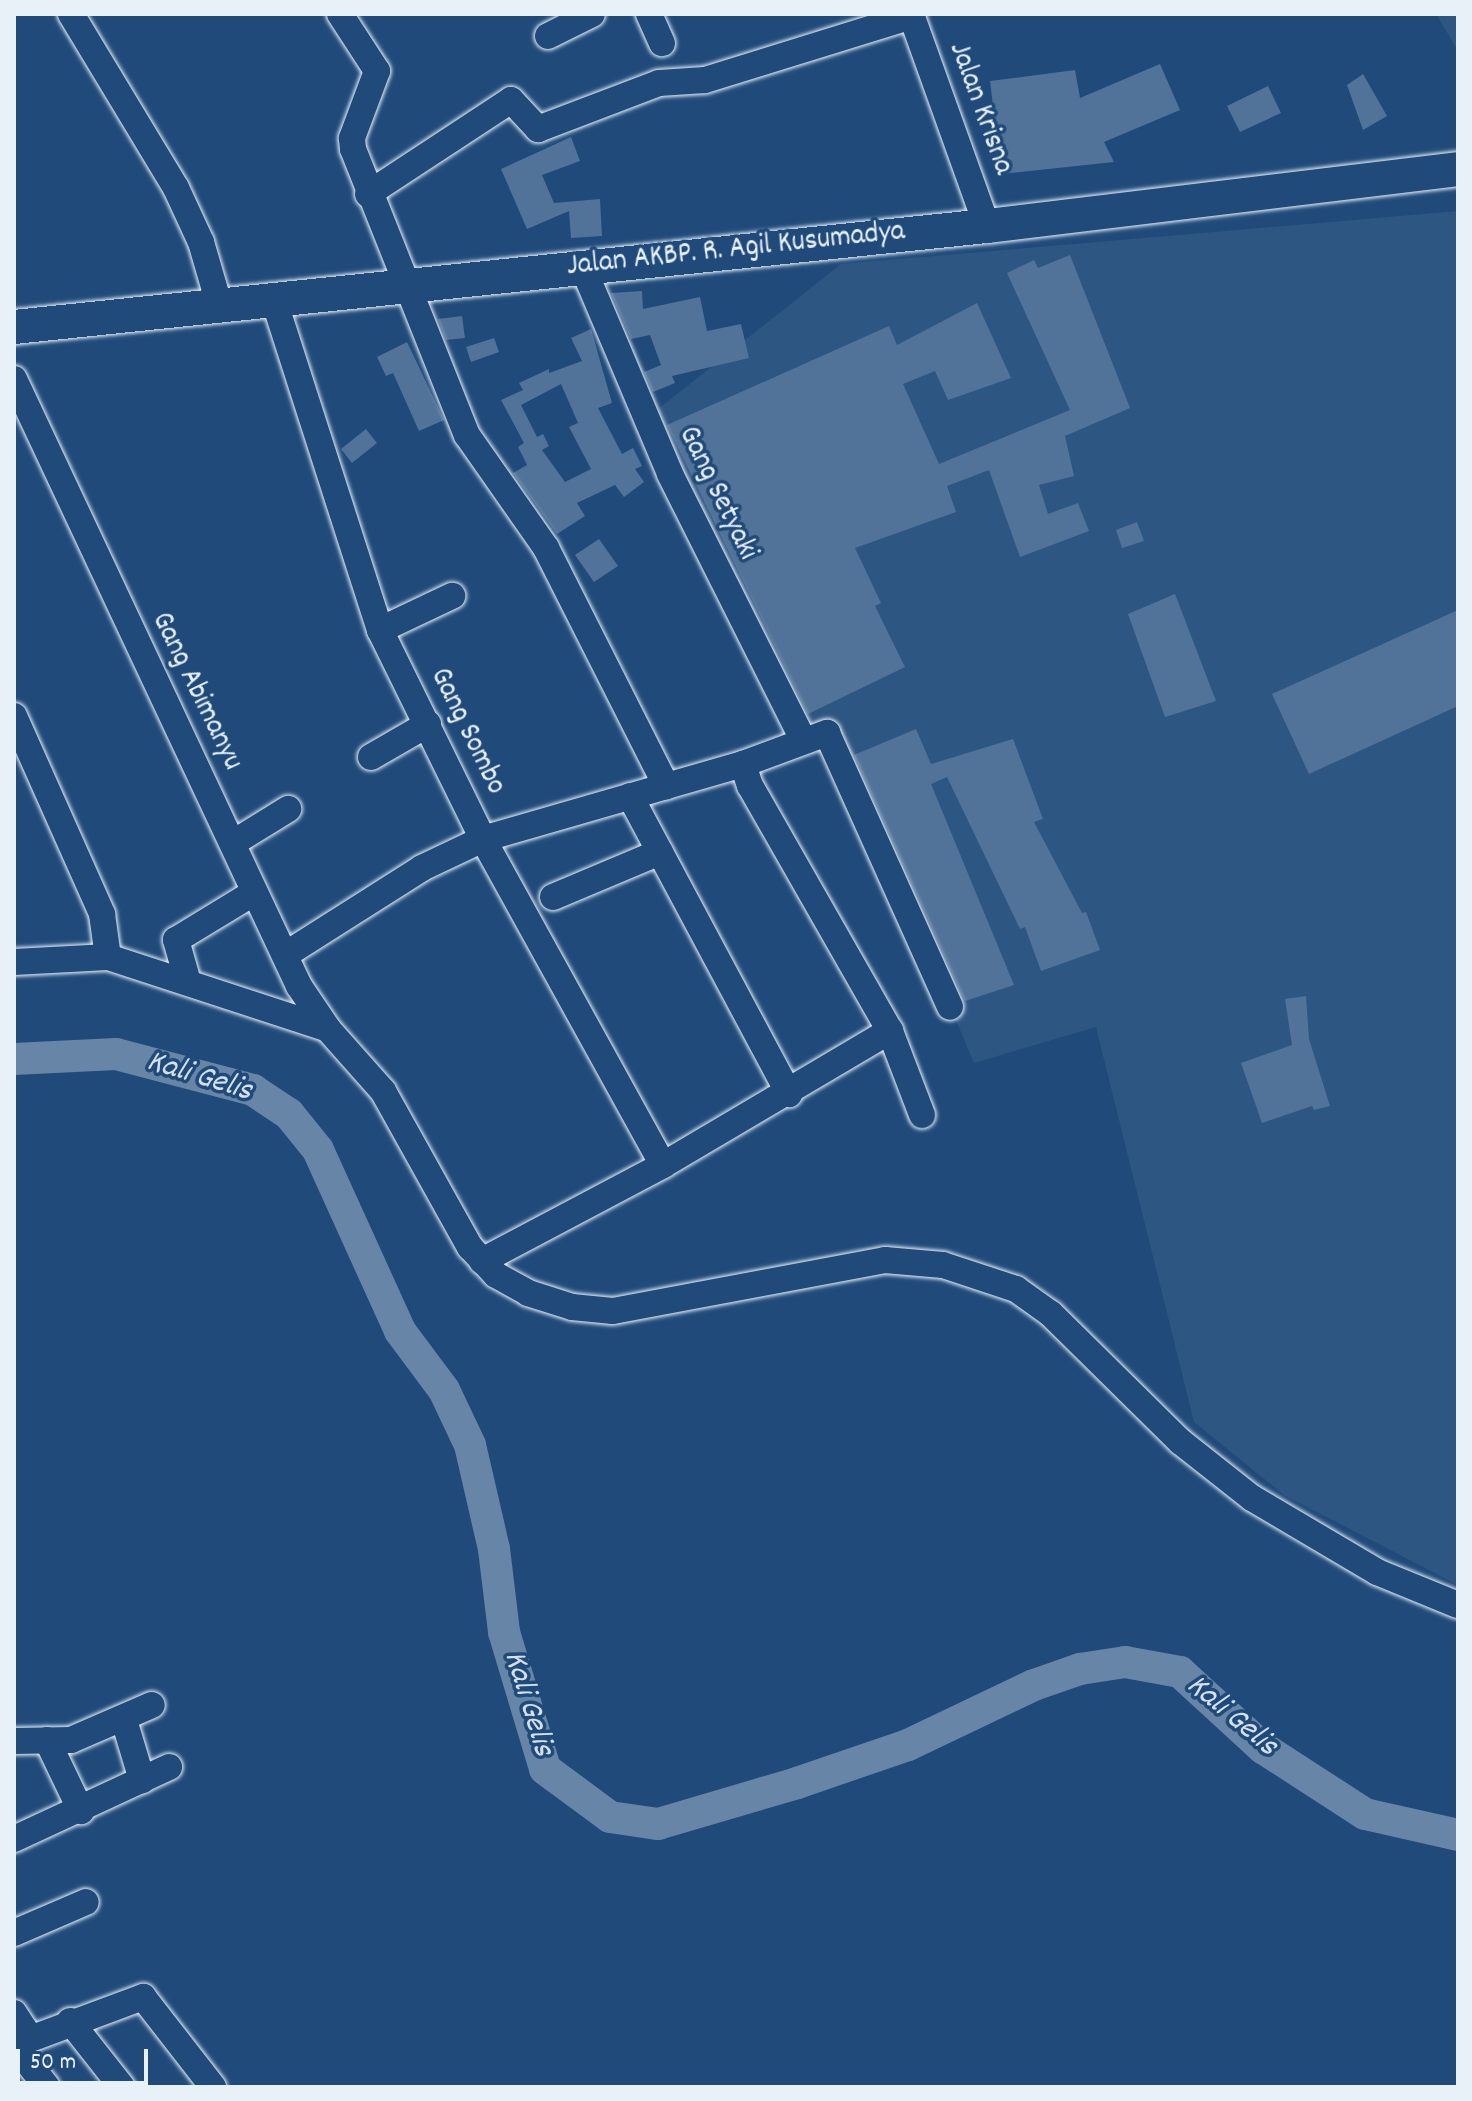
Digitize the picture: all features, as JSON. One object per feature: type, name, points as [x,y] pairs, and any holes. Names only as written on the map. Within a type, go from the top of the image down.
[{"type":"main road","name":"Jalan AKBP. R. Agil Kusumadya","points":[[16,321],[584,270],[987,226],[1458,169]]},
{"type":"street","points":[[71,14],[176,188],[201,242],[219,304]]},
{"type":"street","points":[[340,14],[377,71],[352,138],[368,194],[467,435],[546,548],[666,786]]},
{"type":"street","points":[[548,36],[592,14]]},
{"type":"street","points":[[649,14],[662,43]]},
{"type":"street","points":[[368,194],[511,100],[538,129],[659,83],[705,80],[912,15]]},
{"type":"street","name":"Jalan Krisna","points":[[912,15],[987,226]]},
{"type":"street","name":"Gang Setyaki","points":[[584,270],[670,474],[803,740]]},
{"type":"street","name":"Gang Sombo","points":[[274,300],[380,630],[483,839],[663,1165]]},
{"type":"street","name":"Gang Abimanyu","points":[[14,379],[307,1001],[383,1091],[482,1261]]},
{"type":"street","points":[[380,630],[452,596]]},
{"type":"street","points":[[14,716],[102,914],[108,957]]},
{"type":"street","points":[[371,757],[428,724]]},
{"type":"street","points":[[285,955],[422,868],[483,839],[743,764],[827,733],[950,1007]]},
{"type":"street","points":[[743,764],[750,786],[890,1031],[922,1115]]},
{"type":"street","points":[[630,796],[789,1094]]},
{"type":"street","points":[[233,843],[288,809]]},
{"type":"street","points":[[553,897],[660,852]]},
{"type":"street","points":[[188,982],[176,940],[255,892]]},
{"type":"street","points":[[14,962],[108,957],[328,1029]]},
{"type":"street","points":[[890,1031],[789,1094],[482,1261],[528,1293],[572,1307],[613,1311],[668,1305],[869,1262],[910,1262],[977,1273],[1016,1289],[1051,1314],[1181,1442],[1284,1521],[1377,1572],[1458,1605]]},
{"type":"street","points":[[14,1741],[71,1740],[124,1720],[152,1705]]},
{"type":"street","points":[[124,1720],[142,1780]]},
{"type":"street","points":[[47,1740],[81,1811]]},
{"type":"street","points":[[14,1839],[81,1811],[169,1767]]},
{"type":"street","points":[[14,1933],[86,1902]]},
{"type":"street","points":[[19,2043],[70,2021],[143,1997],[213,2087]]},
{"type":"street","points":[[14,2013],[19,2043],[47,2087]]},
{"type":"street","points":[[70,2021],[122,2087]]},
{"type":"shaded area","points":[[1436,14],[1458,14],[1458,51]]},
{"type":"shaded area","points":[[1458,211],[1458,1585],[1284,1495],[1194,1422],[1096,1027],[974,1063],[833,730],[771,702],[652,414],[841,264]]},
{"type":"building","points":[[1160,64],[1180,110],[1104,142],[1114,162],[1001,174],[990,81],[1075,70],[1080,98]]},
{"type":"building","points":[[1363,74],[1387,116],[1363,130],[1347,85]]},
{"type":"building","points":[[1268,86],[1281,113],[1240,132],[1227,106]]},
{"type":"building","points":[[571,137],[580,161],[542,175],[554,203],[600,199],[602,236],[571,238],[569,211],[527,229],[501,169]]},
{"type":"building","points":[[1070,255],[1130,408],[1065,436],[1074,476],[1039,485],[1048,514],[1078,503],[1089,531],[1020,557],[989,470],[947,486],[956,512],[855,548],[881,603],[875,606],[905,667],[808,714],[667,425],[889,326],[897,345],[977,303],[1011,378],[948,400],[935,371],[903,384],[939,464],[1070,410],[1007,273],[1034,260],[1038,268]]},
{"type":"building","points":[[642,291],[643,309],[700,297],[707,331],[741,324],[749,358],[672,376],[675,383],[653,392],[644,372],[661,365],[650,335],[631,339],[611,293]]},
{"type":"building","points":[[462,316],[465,338],[446,340],[438,319]]},
{"type":"building","points":[[591,329],[612,403],[598,408],[622,454],[633,448],[642,466],[635,469],[644,482],[624,497],[615,485],[577,503],[585,516],[557,534],[513,473],[527,465],[518,447],[524,443],[501,400],[523,390],[519,383],[549,369],[549,373],[582,361],[571,338]],"holes":[[[561,384],[578,423],[569,427],[591,469],[565,482],[542,450],[549,446],[543,434],[537,437],[521,405]]]},
{"type":"building","points":[[494,338],[499,352],[471,362],[466,347]]},
{"type":"building","points":[[407,342],[444,420],[419,431],[393,373],[386,376],[377,357]]},
{"type":"building","points":[[366,429],[377,443],[352,463],[341,449]]},
{"type":"building","points":[[1137,522],[1144,541],[1122,548],[1116,530]]},
{"type":"building","points":[[599,539],[618,566],[594,582],[575,555]]},
{"type":"building","points":[[1175,594],[1216,701],[1165,717],[1128,614]]},
{"type":"building","points":[[1458,610],[1458,706],[1309,774],[1272,694]]},
{"type":"building","points":[[916,729],[931,764],[1013,739],[1043,819],[1034,822],[1082,913],[1086,912],[1100,950],[1041,971],[1025,927],[1020,929],[947,777],[931,784],[1014,985],[965,1001],[854,755]]},
{"type":"building","points":[[1306,996],[1309,1039],[1330,1106],[1314,1110],[1312,1106],[1262,1123],[1241,1063],[1292,1045],[1285,999]]},
{"type":"waterway","name":"Kali Gelis","points":[[14,1059],[116,1054],[253,1090],[289,1114],[318,1150],[400,1331],[444,1390],[470,1445],[494,1549],[504,1632],[545,1769],[610,1817],[658,1824],[797,1783],[908,1745],[1034,1685],[1080,1669],[1125,1662],[1180,1672],[1263,1748],[1365,1814],[1458,1835]]}]
